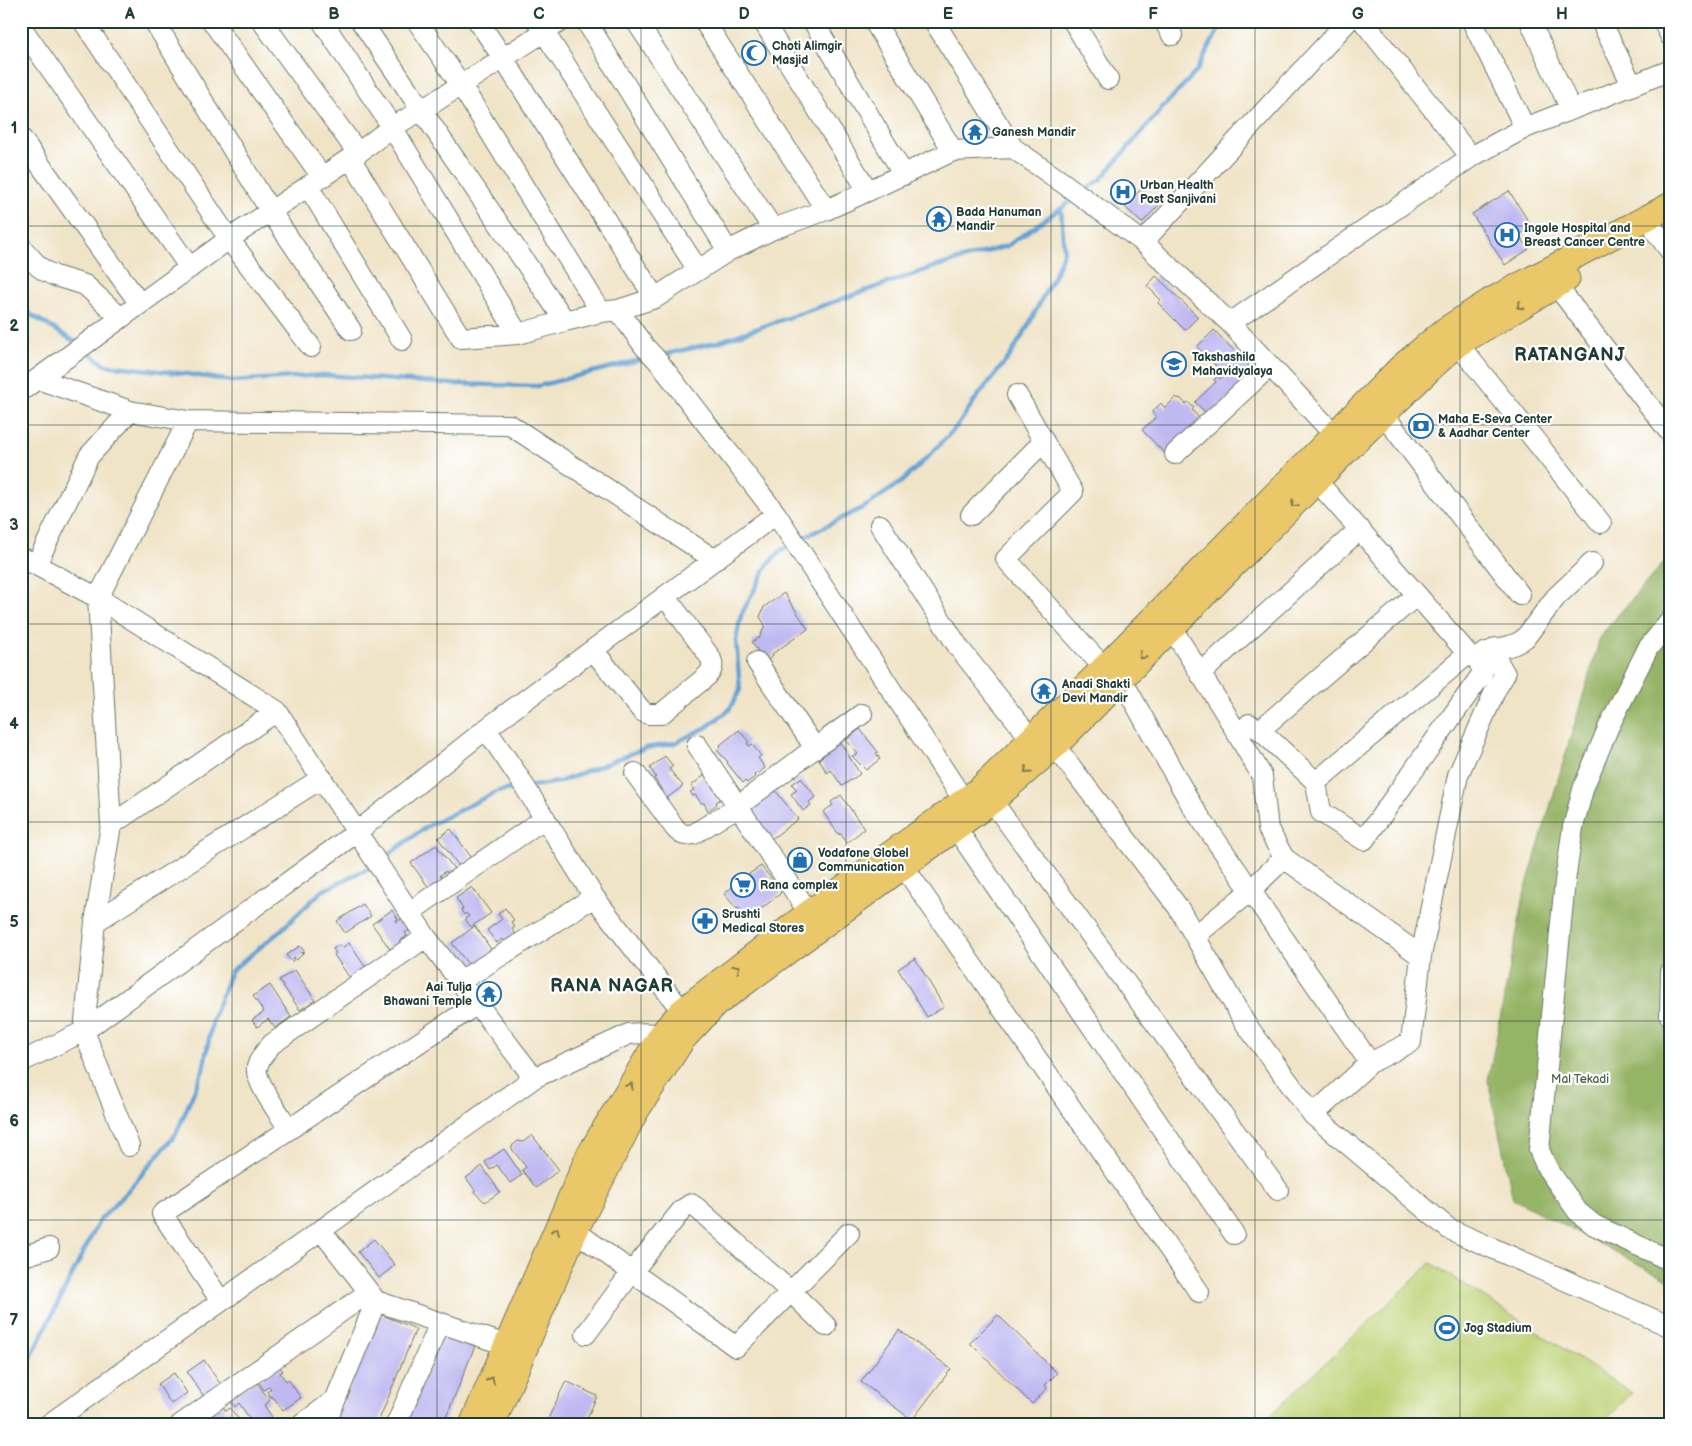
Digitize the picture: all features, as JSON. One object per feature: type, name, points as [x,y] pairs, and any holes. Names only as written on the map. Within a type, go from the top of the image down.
[{"type":"main road","points":[[1378,406],[1401,367],[1445,330],[1490,301],[1671,205]]},
{"type":"main road","points":[[472,1425],[589,1155],[672,1037],[904,867],[966,812],[979,790],[1031,739],[1171,627],[1311,474],[1378,406],[1458,344],[1580,271],[1663,228]]},
{"type":"main road","points":[[492,1425],[575,1231],[672,1037],[682,1011],[809,913],[966,812],[1055,746],[1112,673],[1311,474]]},
{"type":"street","points":[[82,21],[229,239],[311,347]]},
{"type":"street","points":[[154,21],[271,212],[351,330]]},
{"type":"street","points":[[212,21],[315,182],[402,340]]},
{"type":"street","points":[[262,21],[354,156],[461,338],[518,334],[655,298],[728,251],[774,229],[826,210],[953,151],[1013,148]]},
{"type":"street","points":[[322,21],[392,127],[518,334]]},
{"type":"street","points":[[361,21],[565,321]]},
{"type":"street","points":[[417,21],[609,311],[658,361],[780,520],[1234,1234]]},
{"type":"street","points":[[478,21],[504,58],[655,298]]},
{"type":"street","points":[[21,391],[229,239],[354,156],[392,127],[504,58],[540,27],[561,21]]},
{"type":"street","points":[[586,21],[728,251]]},
{"type":"street","points":[[636,21],[774,229]]},
{"type":"street","points":[[704,21],[826,210]]},
{"type":"street","points":[[762,21],[868,191]]},
{"type":"street","points":[[813,21],[904,175]]},
{"type":"street","points":[[874,21],[953,151]]},
{"type":"street","points":[[934,21],[1013,148],[1143,242],[1230,323],[1341,442]]},
{"type":"street","points":[[1072,21],[1108,79]]},
{"type":"street","points":[[1143,242],[1348,21]]},
{"type":"street","points":[[1363,21],[1471,158]]},
{"type":"street","points":[[1472,21],[1525,128]]},
{"type":"street","points":[[1530,21],[1571,110]]},
{"type":"street","points":[[1601,21],[1632,85]]},
{"type":"street","points":[[1663,21],[1671,37]]},
{"type":"street","points":[[540,27],[698,270]]},
{"type":"street","points":[[26,28],[190,268]]},
{"type":"street","points":[[1230,323],[1471,158],[1525,128],[1671,70]]},
{"type":"street","points":[[21,138],[140,304]]},
{"type":"street","points":[[1663,228],[1671,252]]},
{"type":"street","points":[[21,247],[45,271],[85,285],[116,322]]},
{"type":"street","points":[[1556,285],[1671,434]]},
{"type":"street","points":[[1458,344],[1601,523]]},
{"type":"street","points":[[1175,454],[1270,366]]},
{"type":"street","points":[[38,379],[130,411],[188,421],[510,424],[715,560]]},
{"type":"street","points":[[1017,395],[1073,492],[1006,559],[1112,673],[1192,806],[1370,1063]]},
{"type":"street","points":[[1378,406],[1520,595]]},
{"type":"street","points":[[130,411],[89,456],[29,561],[98,598],[277,711],[426,937],[534,1078]]},
{"type":"street","points":[[129,1146],[84,1032],[95,922],[111,825],[98,598],[188,421]]},
{"type":"street","points":[[971,515],[1044,441]]},
{"type":"street","points":[[1224,711],[1260,730],[1316,782],[1321,812],[1364,840],[1483,671],[1472,656],[1311,474]]},
{"type":"street","points":[[21,1062],[84,1032],[358,832],[486,729],[665,596],[715,560],[780,520]]},
{"type":"street","points":[[880,525],[959,648],[1031,739]]},
{"type":"street","points":[[1200,674],[1360,529]]},
{"type":"street","points":[[1316,782],[1472,656],[1496,648],[1515,645],[1525,638],[1556,598],[1592,563]]},
{"type":"street","points":[[1260,730],[1417,595]]},
{"type":"street","points":[[593,650],[642,711],[648,714],[661,714],[707,676],[712,670],[713,663],[665,596]]},
{"type":"street","points":[[1671,620],[1648,648],[1608,726],[1584,786],[1573,827],[1564,890],[1539,1150],[1547,1168],[1578,1212],[1594,1225],[1671,1261]]},
{"type":"street","points":[[1171,627],[1262,776],[1268,829],[1284,858],[1421,956]]},
{"type":"street","points":[[1313,1115],[1370,1063],[1410,1042],[1421,956],[1458,775],[1496,689],[1504,677],[1504,672],[1497,660],[1496,648]]},
{"type":"street","points":[[757,662],[815,748]]},
{"type":"street","points":[[111,825],[277,711]]},
{"type":"street","points":[[635,773],[674,828],[680,834],[686,836],[694,834],[737,807],[862,714]]},
{"type":"street","points":[[486,729],[518,776],[594,897],[682,1011]]},
{"type":"street","points":[[697,745],[809,913]]},
{"type":"street","points":[[1055,746],[1178,907],[1245,1023],[1313,1115],[1449,1229],[1671,1327]]},
{"type":"street","points":[[95,922],[322,778]]},
{"type":"street","points":[[966,812],[1278,1190]]},
{"type":"street","points":[[410,912],[545,818]]},
{"type":"street","points":[[1195,936],[1250,891],[1284,858]]},
{"type":"street","points":[[904,867],[1199,1292]]},
{"type":"street","points":[[459,982],[594,897]]},
{"type":"street","points":[[289,1129],[260,1081],[257,1069],[260,1058],[272,1044],[426,937]]},
{"type":"street","points":[[1670,1016],[1671,972]]},
{"type":"street","points":[[221,1301],[162,1214],[477,1004]]},
{"type":"street","points":[[48,1425],[534,1078],[629,1034],[637,1033],[672,1037]]},
{"type":"street","points":[[586,1334],[632,1272],[682,1210],[691,1204],[791,1292],[826,1326]]},
{"type":"street","points":[[321,1230],[372,1296],[440,1323],[506,1345]]},
{"type":"street","points":[[575,1231],[736,1347],[849,1233]]},
{"type":"street","points":[[21,1257],[49,1248]]},
{"type":"street","points":[[326,1425],[372,1296]]},
{"type":"street","points":[[180,1425],[372,1296]]},
{"type":"street","points":[[396,1425],[440,1323]]},
{"type":"street","points":[[301,1425],[336,1399]]},
{"type":"green space","name":"Mal Tekadi","points":[[1671,554],[1671,1281],[1513,1199],[1488,1080],[1525,891],[1601,635]]},
{"type":"green space","name":"Jog Stadium","points":[[1431,1263],[1632,1393],[1601,1425],[1260,1425]]},
{"type":"building","points":[[1141,189],[1159,205],[1142,223],[1125,207]]},
{"type":"building","points":[[1509,191],[1532,227],[1519,235],[1529,249],[1505,265],[1472,214]]},
{"type":"building","points":[[1156,276],[1198,317],[1185,330],[1158,303],[1161,300],[1147,286]]},
{"type":"building","points":[[1214,330],[1256,373],[1210,417],[1195,402],[1216,382],[1214,380],[1218,376],[1220,379],[1222,377],[1220,375],[1222,372],[1197,347]]},
{"type":"building","points":[[1176,397],[1186,404],[1188,402],[1194,408],[1192,410],[1202,421],[1166,455],[1142,430],[1156,417],[1152,412],[1161,403],[1165,408]]},
{"type":"building","points":[[784,593],[808,629],[772,654],[773,656],[765,662],[752,642],[759,639],[765,625],[760,617],[764,607]]},
{"type":"building","points":[[860,729],[878,752],[876,753],[880,759],[866,770],[852,756],[858,754],[846,740]]},
{"type":"building","points":[[739,730],[749,742],[747,743],[749,746],[752,744],[761,756],[758,758],[765,768],[754,775],[755,777],[747,783],[745,781],[743,783],[717,750],[721,747],[720,745]]},
{"type":"building","points":[[840,742],[860,774],[842,786],[831,770],[827,773],[819,759]]},
{"type":"building","points":[[665,756],[673,766],[669,769],[683,786],[667,798],[650,768]]},
{"type":"building","points":[[706,774],[721,794],[718,796],[721,799],[708,811],[704,803],[701,803],[690,792],[694,790],[691,786]]},
{"type":"building","points":[[801,778],[816,797],[809,802],[811,805],[803,811],[791,794],[797,790],[792,784]]},
{"type":"building","points":[[775,790],[798,819],[770,840],[764,832],[765,829],[750,809]]},
{"type":"building","points":[[841,795],[864,829],[847,843],[823,812],[833,805],[831,802]]},
{"type":"building","points":[[451,829],[471,857],[459,866],[438,838]]},
{"type":"building","points":[[436,845],[457,873],[451,877],[446,871],[440,875],[445,882],[432,892],[411,863]]},
{"type":"building","points":[[761,866],[774,882],[772,884],[775,884],[781,891],[780,894],[747,920],[739,908],[737,909],[724,894],[740,880]]},
{"type":"building","points":[[472,887],[491,913],[471,927],[465,919],[469,916],[466,913],[464,915],[461,910],[463,909],[456,898]]},
{"type":"building","points":[[363,904],[371,916],[345,933],[337,921]]},
{"type":"building","points":[[505,908],[514,920],[511,922],[515,927],[512,929],[517,936],[509,943],[506,940],[504,942],[502,939],[497,943],[487,930],[502,919],[498,914]]},
{"type":"building","points":[[392,910],[398,919],[396,920],[397,922],[404,917],[412,928],[405,933],[407,936],[399,942],[403,947],[399,950],[395,946],[390,949],[372,924]]},
{"type":"building","points":[[475,926],[493,952],[471,968],[452,943]]},
{"type":"building","points":[[349,943],[366,968],[350,978],[334,955],[336,953],[333,949],[339,945],[342,948]]},
{"type":"building","points":[[300,946],[305,952],[301,953],[303,954],[296,960],[294,957],[292,962],[286,955]]},
{"type":"building","points":[[915,958],[944,1007],[927,1017],[898,969]]},
{"type":"building","points":[[295,970],[315,1000],[300,1010],[279,980]]},
{"type":"building","points":[[270,985],[291,1017],[275,1028],[268,1019],[257,1027],[252,1020],[264,1012],[253,996]]},
{"type":"building","points":[[532,1135],[559,1170],[536,1188],[522,1170],[526,1167],[512,1149],[512,1146],[518,1141],[523,1142]]},
{"type":"building","points":[[504,1149],[522,1175],[510,1183],[497,1165],[490,1170],[485,1162]]},
{"type":"building","points":[[482,1166],[500,1192],[485,1202],[474,1192],[475,1190],[466,1178]]},
{"type":"building","points":[[374,1239],[395,1265],[379,1278],[358,1252]]},
{"type":"building","points":[[380,1314],[416,1329],[377,1425],[334,1425]]},
{"type":"building","points":[[998,1315],[1057,1373],[1045,1385],[1047,1388],[1032,1404],[970,1343]]},
{"type":"building","points":[[899,1330],[951,1369],[912,1420],[861,1382]]},
{"type":"building","points":[[439,1331],[475,1346],[443,1425],[400,1425]]},
{"type":"building","points":[[204,1360],[221,1385],[205,1398],[187,1372]]},
{"type":"building","points":[[279,1366],[283,1371],[280,1373],[286,1381],[288,1379],[301,1398],[283,1410],[267,1392],[271,1389],[269,1386],[264,1390],[258,1381]]},
{"type":"building","points":[[174,1373],[187,1393],[171,1404],[158,1384]]},
{"type":"building","points":[[255,1380],[270,1401],[264,1405],[272,1417],[261,1425],[254,1425],[239,1403],[235,1407],[229,1399]]},
{"type":"building","points":[[566,1381],[597,1396],[584,1425],[545,1425]]},
{"type":"building","points":[[222,1405],[226,1411],[230,1408],[243,1425],[212,1425],[206,1417]]},
{"type":"waterway","points":[[1084,191],[1100,180],[1196,72],[1223,21]]},
{"type":"waterway","points":[[662,355],[718,342],[931,268],[1007,246],[1074,199]]},
{"type":"waterway","points":[[799,540],[868,505],[901,482],[958,425],[977,397],[1010,356],[1055,274],[1064,251],[1061,208]]},
{"type":"waterway","points":[[21,307],[77,343]]},
{"type":"waterway","points":[[87,351],[105,365],[232,381],[324,375],[452,384],[538,386],[647,358]]},
{"type":"waterway","points":[[532,786],[559,782],[646,748],[675,743],[707,727],[729,710],[740,690],[736,640],[741,615],[768,564],[783,549],[790,545]]},
{"type":"waterway","points":[[381,860],[426,827],[498,791],[519,788]]},
{"type":"waterway","points":[[21,1377],[99,1221],[132,1186],[176,1134],[203,1070],[213,1018],[231,971],[279,932],[322,891],[373,866]]},
{"type":"place","name":"Choti Alimgir Masjid","points":[[754,53]]},
{"type":"place","name":"Ganesh Mandir","points":[[975,132]]},
{"type":"place","name":"Urban Health Post Sanjivani","points":[[1123,192]]},
{"type":"place","name":"Bada Hanuman Mandir","points":[[939,219]]},
{"type":"place","name":"Ingole Hospital and Breast Cancer Centre","points":[[1507,235]]},
{"type":"place","name":"Takshashila Mahavidyalaya","points":[[1174,364]]},
{"type":"place","name":"Maha E-Seva Center & Aadhar Center","points":[[1421,426]]},
{"type":"place","name":"Anadi Shakti Devi Mandir","points":[[1044,691]]},
{"type":"place","name":"Vodafone Globel Communication","points":[[800,860]]},
{"type":"place","name":"Rana complex","points":[[743,885]]},
{"type":"place","name":"Srushti Medical Stores","points":[[705,921]]},
{"type":"place","name":"Aai Tulja Bhawani Temple","points":[[489,994]]},
{"type":"place","name":"Jog Stadium","points":[[1447,1328]]},
{"type":"district","name":"RATANGANJ","points":[[1570,355]]},
{"type":"district","name":"RANA NAGAR","points":[[612,986]]}]
